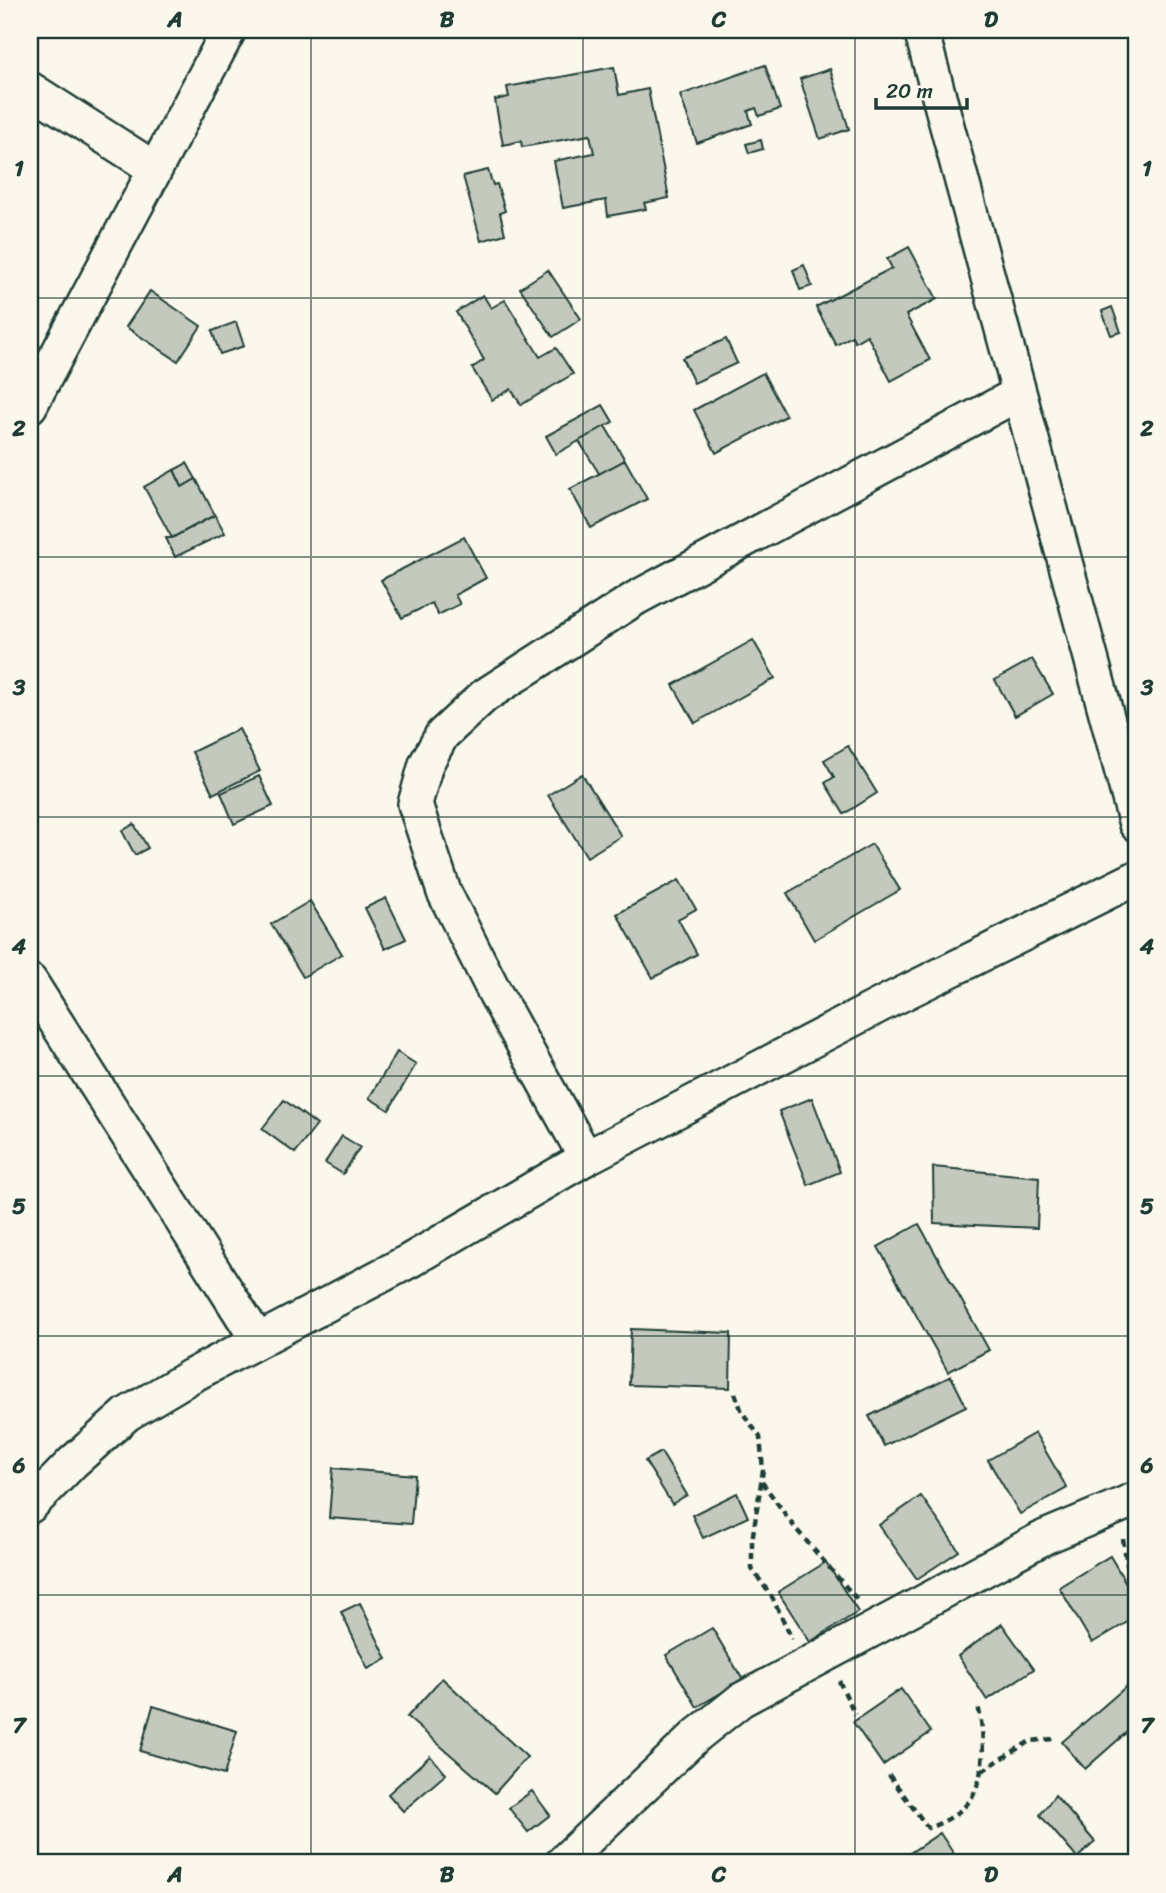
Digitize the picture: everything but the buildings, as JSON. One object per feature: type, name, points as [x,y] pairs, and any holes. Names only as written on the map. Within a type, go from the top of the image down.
[{"type":"street","points":[[30,406],[229,30]]},
{"type":"street","points":[[921,30],[1136,824]]},
{"type":"street","points":[[30,89],[155,169]]},
{"type":"street","points":[[586,1158],[495,993],[444,892],[415,804],[426,764],[442,735],[484,696],[636,597],[1018,394]]},
{"type":"street","points":[[30,1506],[72,1462],[127,1414],[257,1339],[410,1261],[586,1158],[888,1000],[1136,878]]},
{"type":"street","points":[[30,981],[257,1339]]},
{"type":"street","points":[[562,1863],[723,1714],[803,1664],[1045,1537],[1136,1499]]},
{"type":"path","points":[[735,1393],[742,1412],[760,1437],[761,1481],[752,1541],[752,1569],[772,1597],[803,1664]]},
{"type":"path","points":[[761,1481],[796,1529],[847,1585],[878,1627]]},
{"type":"path","points":[[889,1775],[928,1828],[950,1819],[968,1804],[981,1772],[984,1727],[978,1706]]},
{"type":"path","points":[[981,1772],[1030,1741],[1053,1739]]}]
